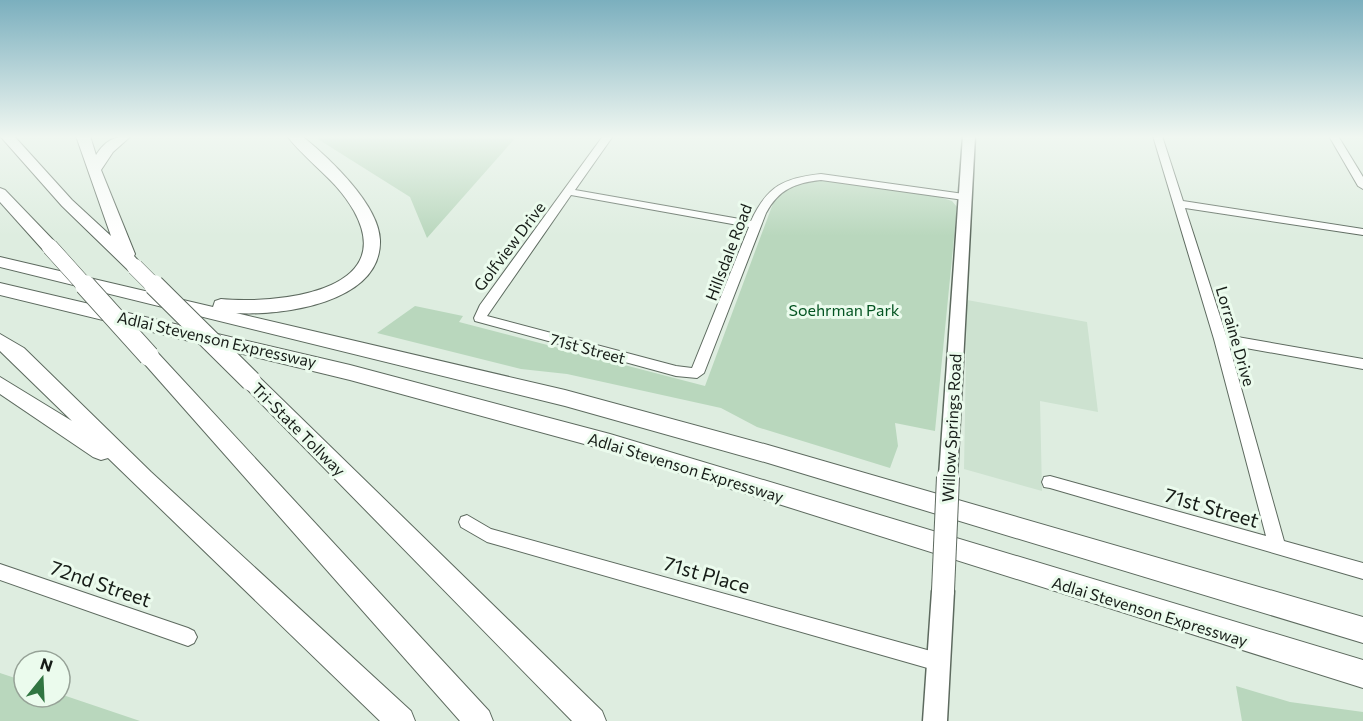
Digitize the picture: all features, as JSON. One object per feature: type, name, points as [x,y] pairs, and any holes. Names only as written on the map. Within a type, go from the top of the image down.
[{"type":"highway","name":"Tri-State Tollway","points":[[37,170],[67,203],[132,263],[592,721]]},
{"type":"highway","points":[[94,170],[132,263]]},
{"type":"highway","points":[[118,291],[235,308],[273,308],[321,297],[352,278],[370,254],[370,231],[360,210],[329,170]]},
{"type":"highway","points":[[0,193],[478,721]]},
{"type":"highway","name":"Adlai Stevenson Expressway","points":[[0,262],[576,401],[768,454],[1363,630]]},
{"type":"highway","name":"Adlai Stevenson Expressway","points":[[0,289],[332,366],[694,467],[1184,623],[1363,674]]},
{"type":"highway","points":[[0,340],[17,353],[143,479],[401,721]]},
{"type":"highway","points":[[0,384],[143,479]]},
{"type":"main road","name":"Willow Springs Road","points":[[935,721],[966,170]]},
{"type":"street","name":"Golfview Drive","points":[[480,318],[484,308],[585,170]]},
{"type":"street","name":"Lorraine Drive","points":[[1168,170],[1221,339],[1277,547]]},
{"type":"street","points":[[1353,170],[1363,186]]},
{"type":"street","name":"Hillsdale Road","points":[[697,374],[763,205],[776,190],[803,178],[838,178],[964,197]]},
{"type":"street","points":[[570,192],[755,225]]},
{"type":"street","points":[[1180,204],[1363,232]]},
{"type":"street","name":"71st Street","points":[[480,318],[676,371],[697,374]]},
{"type":"street","points":[[1221,339],[1363,364]]},
{"type":"street","name":"71st Street","points":[[1050,483],[1363,571]]},
{"type":"street","name":"71st Place","points":[[467,522],[487,535],[938,662]]},
{"type":"street","name":"72nd Street","points":[[0,572],[188,637]]},
{"type":"shaded area","points":[[967,300],[1087,322],[1098,412],[1040,401],[1042,491],[964,469]]},
{"type":"green space","points":[[367,170],[487,170],[427,238],[410,197]]},
{"type":"green space","name":"Soehrman Park","points":[[813,181],[839,181],[936,196],[952,201],[957,207],[935,431],[895,423],[898,446],[890,468],[757,427],[721,408],[567,374],[521,369],[377,333],[415,306],[463,316],[459,322],[705,386],[775,198],[787,188]]},
{"type":"green space","points":[[0,673],[12,677],[12,709],[72,709],[72,698],[140,721],[0,721]]},
{"type":"green space","points":[[1236,686],[1290,702],[1363,712],[1363,721],[1242,721]]}]
